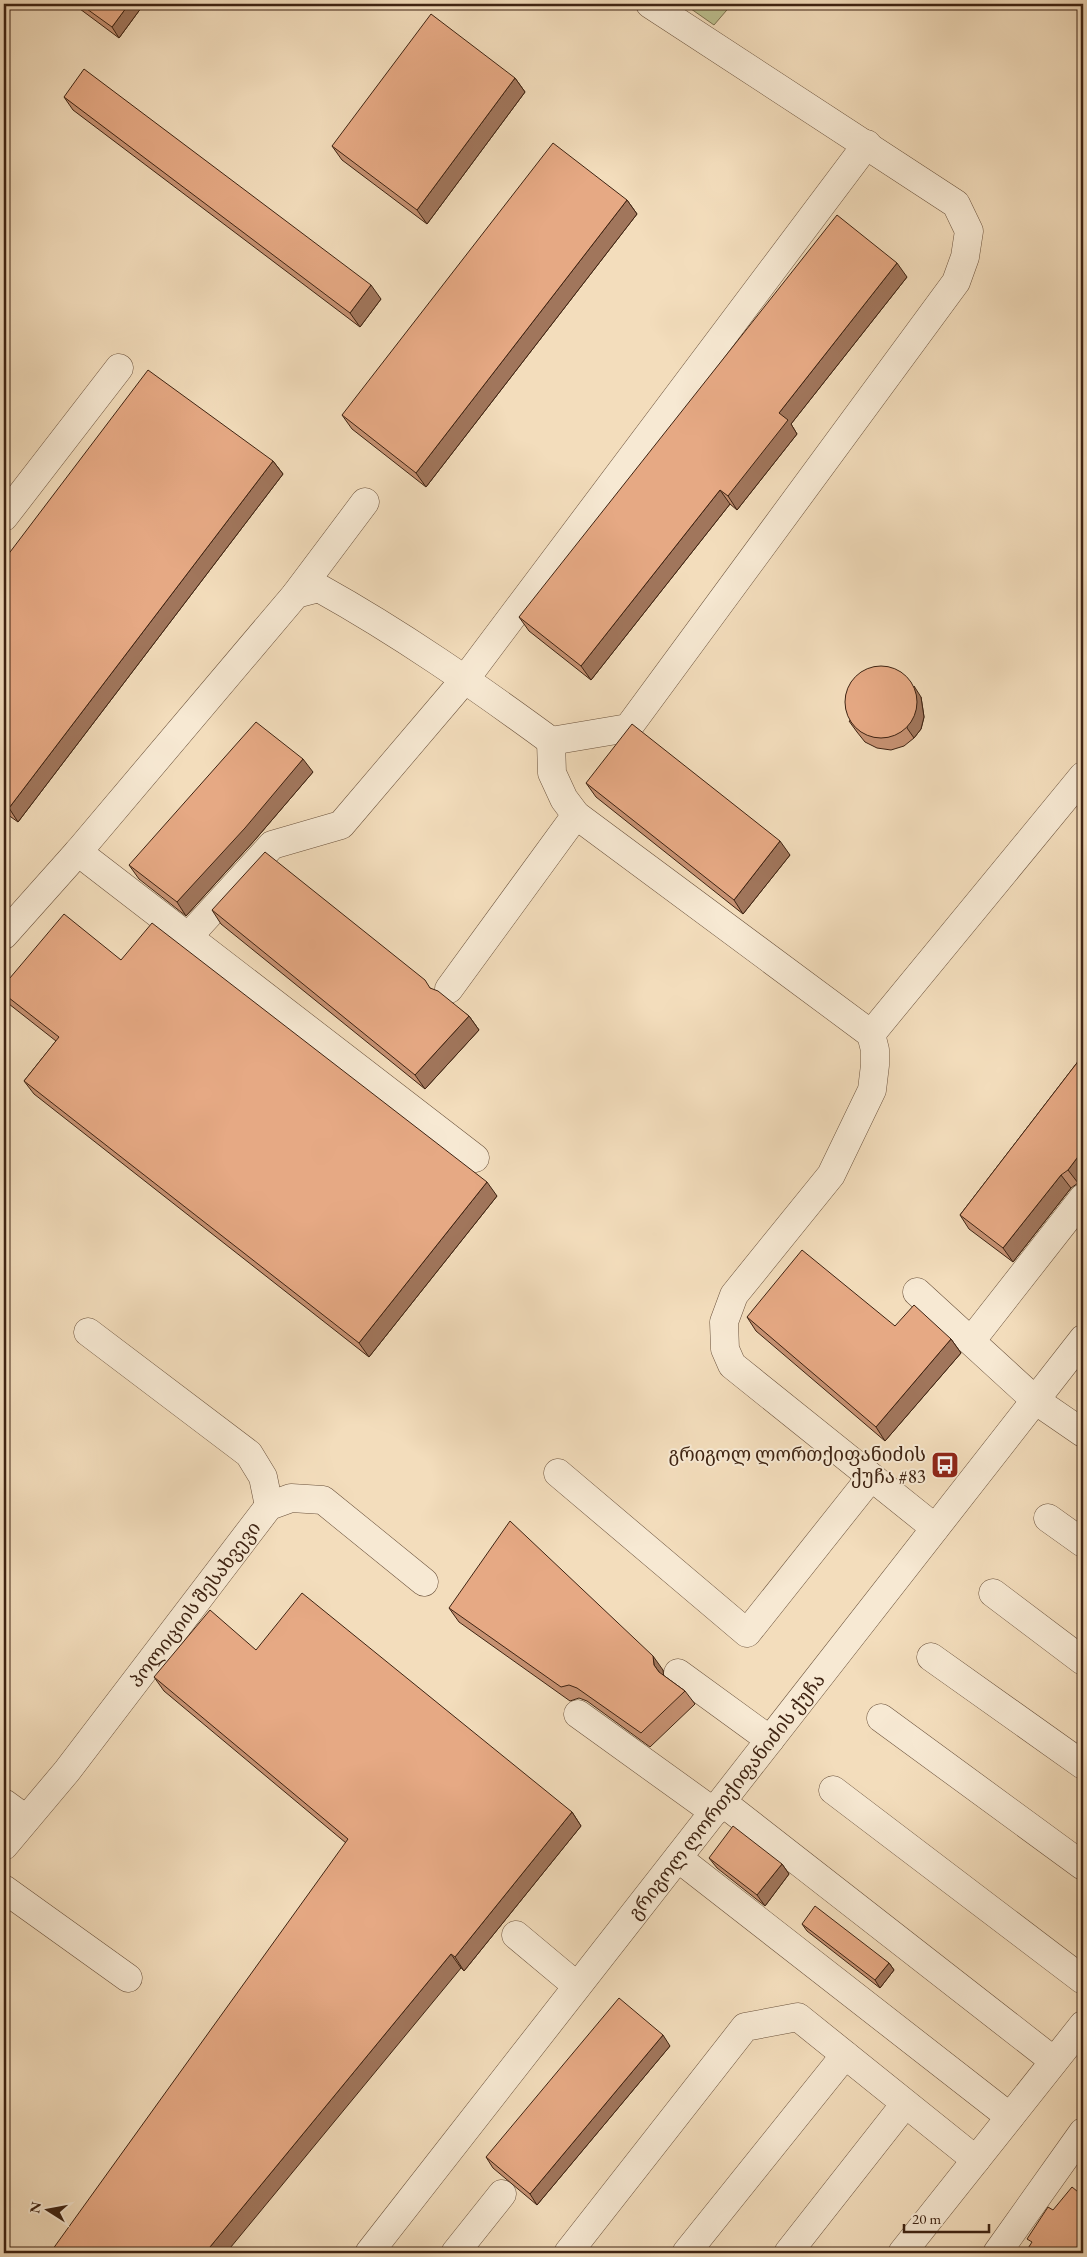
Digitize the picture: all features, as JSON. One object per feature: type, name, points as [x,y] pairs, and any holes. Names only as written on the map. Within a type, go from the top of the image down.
[{"type":"street","points":[[296,594],[319,588],[466,678],[550,741],[628,728],[956,282],[965,257],[969,231],[956,204],[868,144],[650,4]]},
{"type":"street","points":[[188,937],[272,845],[341,825],[466,678],[868,144]]},
{"type":"street","points":[[4,517],[119,368]]},
{"type":"street","points":[[4,935],[78,852],[296,594],[365,502]]},
{"type":"street","points":[[550,741],[552,773],[564,799],[576,815],[871,1034],[876,1065],[872,1090],[831,1175],[734,1295],[724,1322],[725,1349],[732,1365],[935,1528]]},
{"type":"street","points":[[871,1034],[1083,776]]},
{"type":"street","points":[[449,989],[576,815]]},
{"type":"street","points":[[78,852],[475,1158]]},
{"type":"street","points":[[971,1341],[1083,1198]]},
{"type":"street","points":[[917,1292],[1035,1400],[1083,1433]]},
{"type":"street","points":[[88,1332],[248,1454],[263,1478],[269,1506]]},
{"type":"street","name":"გრიგოლ ლორთქიფანიძის ქუჩა","points":[[369,2253],[1083,1339]]},
{"type":"street","points":[[558,1473],[747,1633],[871,1477]]},
{"type":"street","name":"პოლიციის შესახვევი","points":[[4,1846],[66,1771],[269,1506],[291,1498],[322,1500],[424,1582]]},
{"type":"street","points":[[1048,1518],[1083,1544]]},
{"type":"street","points":[[992,1593],[1083,1661]]},
{"type":"street","points":[[931,1657],[1083,1765]]},
{"type":"street","points":[[678,1673],[770,1740]]},
{"type":"street","points":[[578,1714],[718,1807],[1054,2062]]},
{"type":"street","points":[[881,1718],[1083,1866]]},
{"type":"street","points":[[833,1790],[1083,1980]]},
{"type":"street","points":[[4,1803],[26,1819]]},
{"type":"street","points":[[678,1858],[1010,2117]]},
{"type":"street","points":[[4,1889],[128,1978]]},
{"type":"street","points":[[516,1935],[577,1986]]},
{"type":"street","points":[[568,2253],[745,2027],[798,2017],[976,2160]]},
{"type":"street","points":[[902,2253],[1083,2025]]},
{"type":"street","points":[[686,2253],[845,2055]]},
{"type":"street","points":[[788,2253],[905,2104]]},
{"type":"street","points":[[997,2253],[1083,2132]]},
{"type":"street","points":[[455,2253],[502,2194]]},
{"type":"green space","points":[[684,4],[732,4],[714,25]]},
{"type":"building","points":[[80,4],[129,4],[112,27]]},
{"type":"building","points":[[431,14],[515,78],[417,210],[332,146]]},
{"type":"building","points":[[84,69],[371,285],[350,313],[64,97]]},
{"type":"building","points":[[553,143],[627,200],[416,473],[342,415]]},
{"type":"building","points":[[837,215],[897,263],[779,413],[788,420],[728,496],[720,490],[581,666],[519,617]]},
{"type":"building","points":[[148,370],[273,461],[9,808],[4,805],[4,560]]},
{"type":"building","points":[[881,666],[895,669],[907,676],[914,688],[917,702],[914,716],[907,728],[895,735],[881,738],[867,735],[855,728],[848,716],[845,702],[848,688],[855,676],[867,669]]},
{"type":"building","points":[[256,722],[303,759],[245,828],[177,902],[129,865]]},
{"type":"building","points":[[632,724],[780,841],[734,900],[586,783]]},
{"type":"building","points":[[265,852],[425,980],[430,988],[438,991],[469,1016],[415,1075],[212,910]]},
{"type":"building","points":[[64,914],[121,960],[152,923],[487,1182],[359,1343],[24,1081],[59,1037],[4,994],[4,985]]},
{"type":"building","points":[[1083,1055],[1083,1150],[1003,1248],[960,1215]]},
{"type":"building","points":[[802,1250],[895,1326],[914,1305],[951,1339],[876,1427],[747,1317]]},
{"type":"building","points":[[510,1521],[653,1656],[654,1665],[659,1672],[685,1691],[641,1733],[577,1688],[569,1685],[561,1687],[449,1608]]},
{"type":"building","points":[[302,1593],[572,1812],[455,1957],[451,1954],[205,2253],[50,2253],[348,1839],[154,1677],[210,1610],[256,1650]]},
{"type":"building","points":[[733,1826],[782,1864],[757,1895],[709,1858]]},
{"type":"building","points":[[815,1906],[889,1963],[875,1980],[802,1924]]},
{"type":"building","points":[[619,1998],[663,2035],[530,2194],[486,2157]]},
{"type":"building","points":[[1072,2187],[1083,2196],[1083,2221],[1079,2226],[1083,2229],[1083,2238],[1073,2253],[1025,2253],[1032,2242],[1027,2239],[1048,2207],[1053,2210]]},
{"type":"place","name":"გრიგოლ ლორთქიფანიძის ქუჩა #83","points":[[945,1465]]}]
